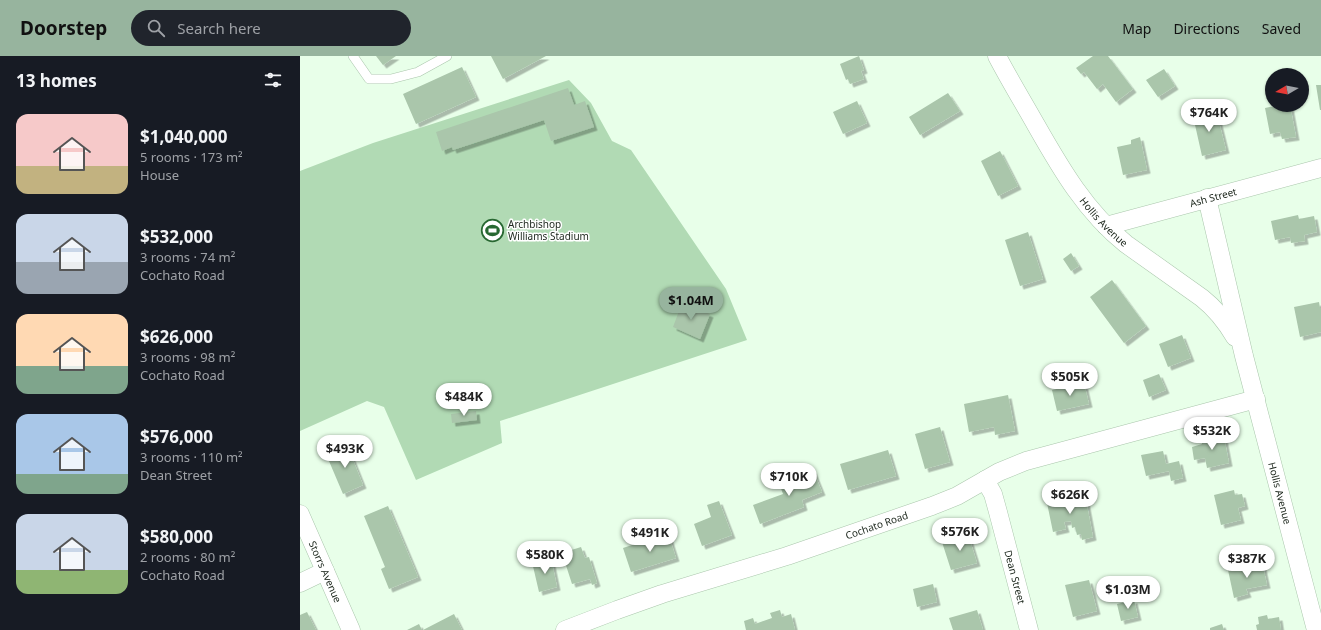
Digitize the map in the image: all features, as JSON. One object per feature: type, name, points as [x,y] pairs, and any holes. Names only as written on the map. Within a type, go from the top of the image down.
[{"type":"street","name":"Hollis Avenue","points":[[1004,59],[1063,172],[1089,208],[1126,244],[1218,312],[1231,329],[1244,356]]},
{"type":"street","name":"Ash Street","points":[[1106,226],[1321,168]]},
{"type":"street","name":"Hollis Avenue","points":[[1207,198],[1244,356],[1316,630]]},
{"type":"street","name":"Cochato Road","points":[[565,630],[650,598],[786,556],[932,506],[957,496],[1012,466],[1041,456],[1256,399]]},
{"type":"street","name":"Dean Street","points":[[985,480],[993,494],[1029,630]]},
{"type":"street","name":"Storrs Avenue","points":[[300,514],[351,630]]},
{"type":"street","points":[[300,583],[325,571]]},
{"type":"lane","points":[[354,56],[369,79],[391,79],[418,72],[446,56]]},
{"type":"green space","name":"Archbishop Williams Stadium","points":[[569,80],[591,103],[612,141],[631,150],[726,289],[747,340],[500,421],[502,443],[416,480],[384,407],[367,401],[300,431],[300,171],[373,143]]},
{"type":"building","points":[[376,56],[396,56],[383,65]]},
{"type":"building","points":[[491,56],[546,56],[503,79]]},
{"type":"building","points":[[859,56],[864,70],[861,71],[864,79],[850,84],[848,79],[846,80],[840,64]]},
{"type":"building","points":[[1093,56],[1108,56],[1133,89],[1116,102],[1103,84],[1097,89],[1084,72],[1081,74],[1076,68]]},
{"type":"building","points":[[462,67],[476,97],[416,124],[403,94]]},
{"type":"building","points":[[1164,69],[1175,86],[1158,97],[1146,80]]},
{"type":"building","points":[[1316,85],[1321,85],[1321,110],[1320,110]]},
{"type":"building","points":[[568,88],[574,105],[585,101],[594,127],[551,141],[544,120],[453,150],[452,147],[442,151],[436,132]]},
{"type":"building","points":[[948,93],[960,111],[920,135],[909,117]]},
{"type":"building","points":[[857,101],[867,123],[843,134],[833,112]]},
{"type":"building","points":[[1216,110],[1226,150],[1202,156],[1193,116]]},
{"type":"building","points":[[1266,112],[1291,112],[1296,137],[1282,139],[1280,132],[1270,134]]},
{"type":"building","points":[[1140,137],[1147,170],[1123,175],[1117,147],[1131,144],[1131,140]]},
{"type":"building","points":[[1000,151],[1018,186],[998,196],[981,161]]},
{"type":"building","points":[[1298,215],[1299,219],[1314,216],[1317,232],[1304,235],[1305,241],[1291,243],[1290,237],[1275,240],[1271,221]]},
{"type":"building","points":[[1028,232],[1043,279],[1020,286],[1005,240]]},
{"type":"building","points":[[1071,253],[1079,266],[1071,271],[1063,259]]},
{"type":"building","points":[[1112,280],[1146,326],[1124,343],[1090,297]]},
{"type":"building","points":[[1319,302],[1321,308],[1321,332],[1300,337],[1294,307]]},
{"type":"building","points":[[682,303],[710,314],[700,339],[673,327]]},
{"type":"building","points":[[1182,335],[1191,358],[1168,367],[1159,344]]},
{"type":"building","points":[[1159,374],[1166,390],[1149,397],[1143,380]]},
{"type":"building","points":[[1084,383],[1089,404],[1057,411],[1052,390]]},
{"type":"building","points":[[1008,395],[1015,431],[995,435],[994,427],[969,432],[964,404]]},
{"type":"building","points":[[476,411],[477,420],[452,423],[451,414]]},
{"type":"building","points":[[940,427],[950,462],[925,469],[915,434]]},
{"type":"building","points":[[1216,435],[1217,438],[1224,437],[1229,463],[1207,468],[1205,458],[1194,460],[1192,447],[1202,444],[1201,438]]},
{"type":"building","points":[[347,445],[363,485],[343,494],[326,454]]},
{"type":"building","points":[[888,450],[896,476],[848,490],[840,464]]},
{"type":"building","points":[[1163,451],[1166,464],[1179,461],[1183,478],[1171,481],[1169,471],[1146,476],[1141,455]]},
{"type":"building","points":[[813,470],[822,492],[802,500],[804,507],[760,524],[753,505],[783,494],[779,483]]},
{"type":"building","points":[[1234,490],[1235,495],[1242,494],[1245,506],[1238,508],[1241,520],[1221,525],[1214,495]]},
{"type":"building","points":[[1065,492],[1066,496],[1072,494],[1074,502],[1086,500],[1093,537],[1082,540],[1081,534],[1077,535],[1075,527],[1072,528],[1071,521],[1064,522],[1066,529],[1053,532],[1047,503],[1060,500],[1059,493]]},
{"type":"building","points":[[719,501],[732,535],[702,546],[694,524],[711,517],[707,505]]},
{"type":"building","points":[[388,506],[418,577],[389,589],[381,569],[385,567],[364,516]]},
{"type":"building","points":[[668,533],[676,558],[631,572],[623,548]]},
{"type":"building","points":[[968,534],[977,563],[951,570],[942,542]]},
{"type":"building","points":[[581,547],[585,558],[589,557],[597,583],[592,585],[590,579],[572,584],[562,553]]},
{"type":"building","points":[[551,558],[557,587],[539,592],[532,562]]},
{"type":"building","points":[[1262,562],[1267,585],[1246,589],[1248,594],[1234,598],[1228,570]]},
{"type":"building","points":[[1089,580],[1097,611],[1073,617],[1065,585]]},
{"type":"building","points":[[933,584],[937,602],[917,607],[913,589]]},
{"type":"building","points":[[1134,600],[1138,617],[1121,621],[1117,604]]},
{"type":"building","points":[[780,610],[782,617],[791,614],[795,630],[746,630],[744,621],[753,618],[755,624],[772,618],[770,613]]},
{"type":"building","points":[[977,610],[983,630],[953,630],[949,618]]},
{"type":"building","points":[[307,612],[316,630],[300,630],[300,615]]},
{"type":"building","points":[[454,614],[462,630],[423,630]]},
{"type":"building","points":[[1267,615],[1268,619],[1279,617],[1281,630],[1257,630],[1256,625],[1259,624],[1258,617]]},
{"type":"building","points":[[419,624],[422,630],[407,630]]},
{"type":"building","points":[[1222,624],[1224,630],[1210,630],[1210,628]]},
{"type":"place","name":"Archbishop Williams Stadium","points":[[493,230]]}]
